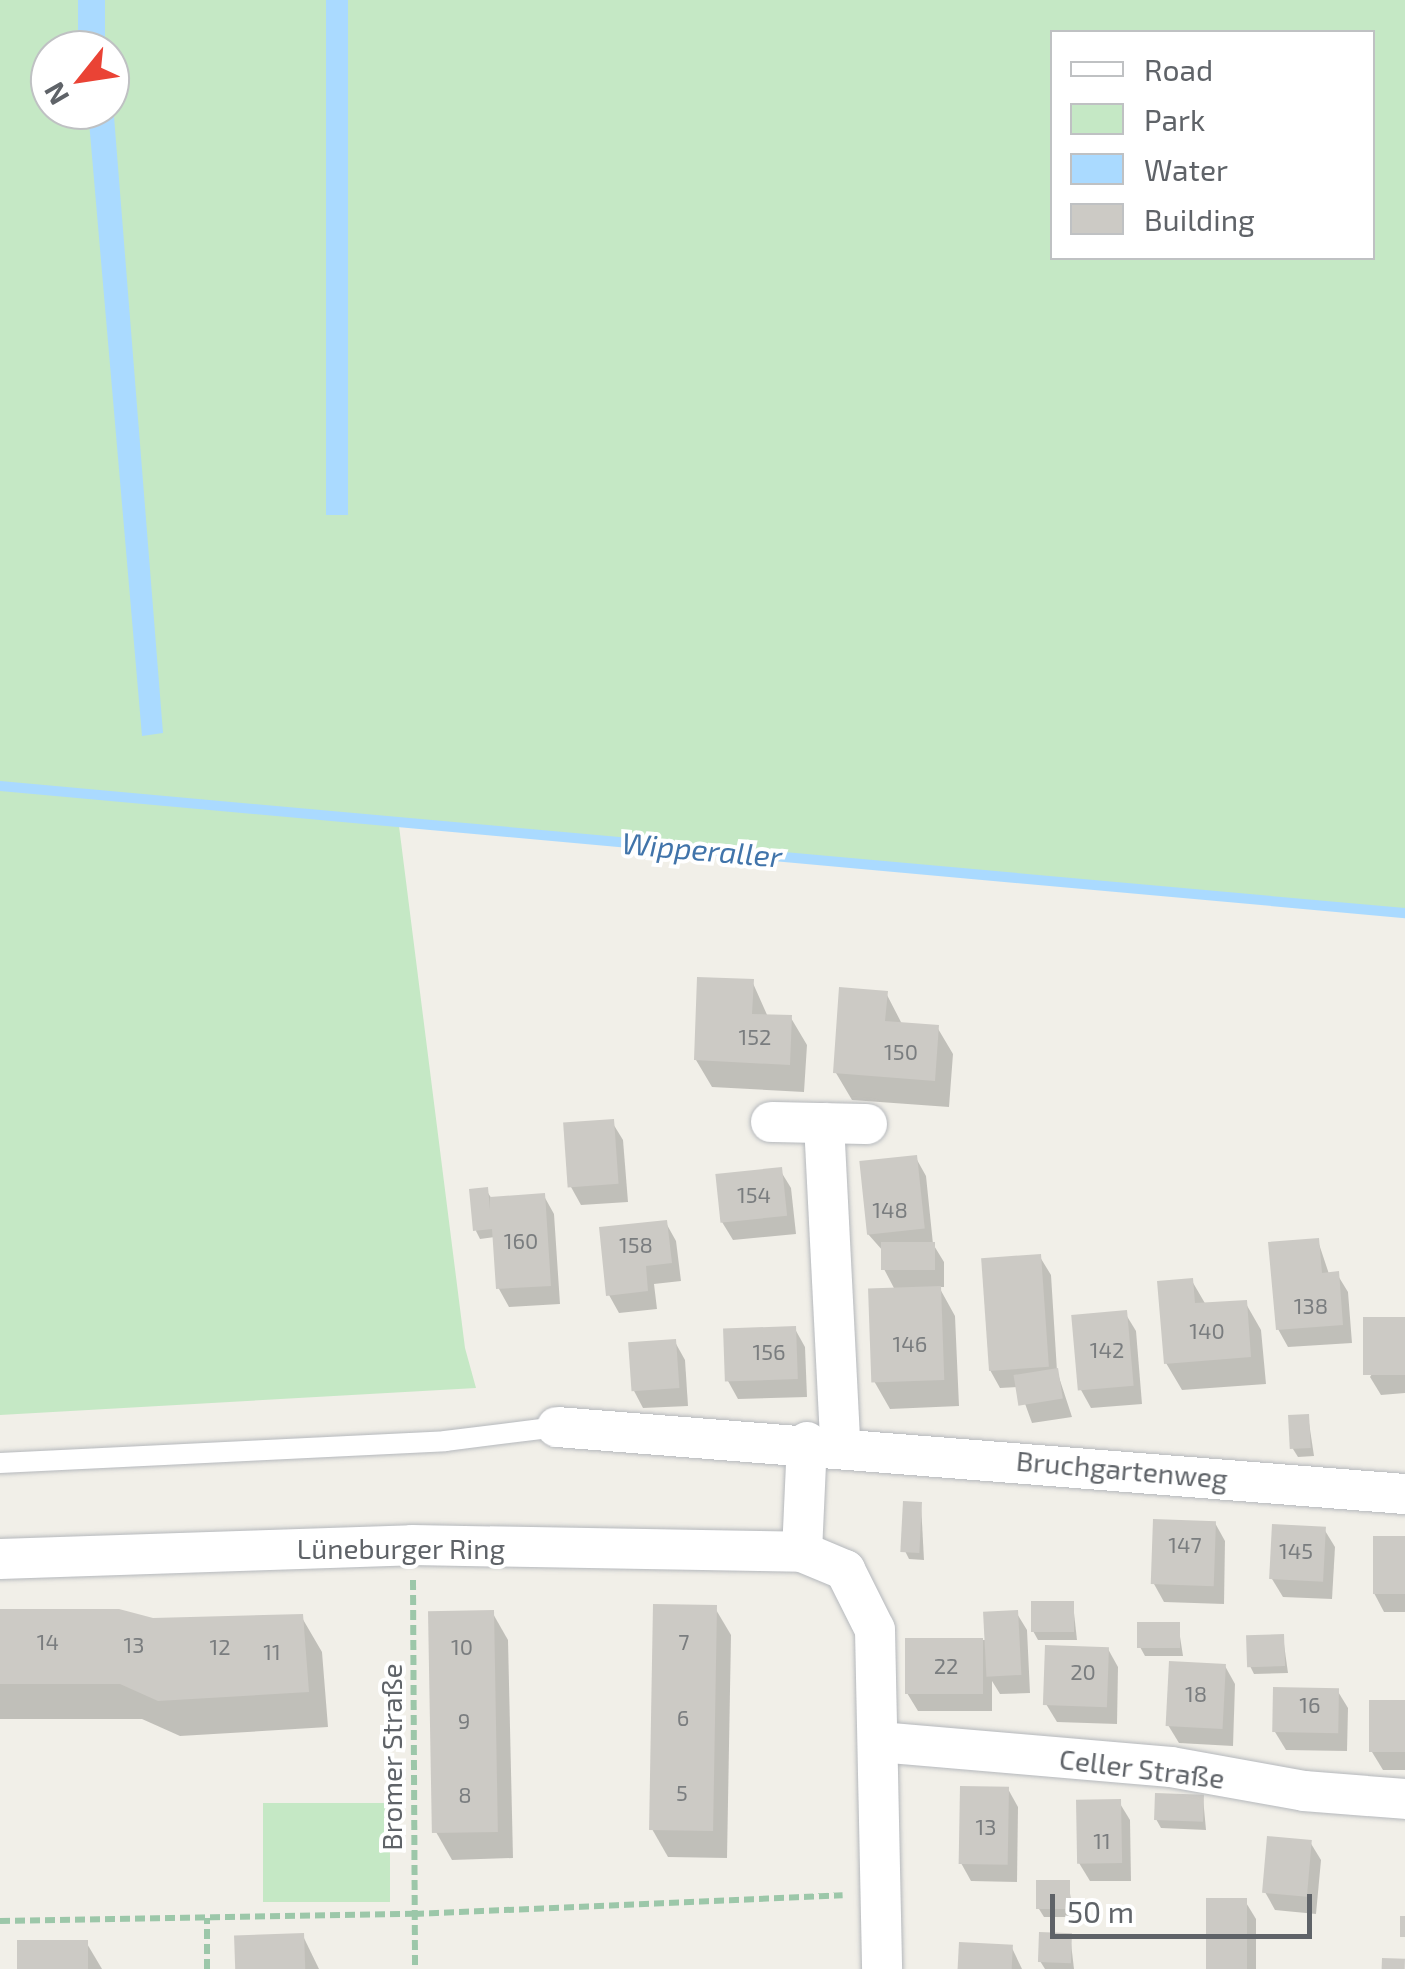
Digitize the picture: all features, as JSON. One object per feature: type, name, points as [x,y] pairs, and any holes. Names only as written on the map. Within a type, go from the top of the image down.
[{"type":"street","points":[[770,1122],[867,1124]]},
{"type":"street","points":[[802,1552],[823,1443],[824,1124]]},
{"type":"street","name":"Bruchgartenweg","points":[[557,1426],[823,1443],[1405,1494]]},
{"type":"street","name":"Lüneburger Ring","points":[[0,1559],[412,1546],[802,1552],[845,1570],[875,1630],[882,1969]]},
{"type":"street","name":"Celler Straße","points":[[878,1742],[1170,1766],[1304,1791],[1405,1799]]},
{"type":"lane","points":[[0,1462],[445,1441],[557,1426]]},
{"type":"path","name":"Bromer Straße","points":[[412,1546],[415,1969]]},
{"type":"path","points":[[0,1921],[414,1914],[882,1893]]},
{"type":"path","points":[[207,1969],[208,1918]]},
{"type":"green space","points":[[0,0],[1405,0],[1405,916],[399,826],[465,1348],[476,1388],[0,1415],[0,788],[70,794],[0,786]]},
{"type":"green space","points":[[263,1803],[390,1803],[390,1902],[263,1902]]},
{"type":"water","points":[[78,0],[105,0],[105,30],[78,30]]},
{"type":"water","points":[[326,0],[348,0],[348,515],[326,515]]},
{"type":"water","points":[[90,130],[115,130],[163,733],[142,736]]},
{"type":"building","points":[[697,977],[754,979],[752,1014],[792,1015],[790,1065],[694,1060]]},
{"type":"building","points":[[839,987],[888,991],[885,1021],[939,1025],[935,1081],[833,1073]]},
{"type":"building","points":[[614,1119],[619,1184],[568,1187],[563,1123]]},
{"type":"building","points":[[917,1155],[925,1229],[867,1235],[859,1161]]},
{"type":"building","points":[[782,1167],[787,1216],[720,1223],[715,1174]]},
{"type":"building","points":[[488,1187],[490,1210],[490,1197],[545,1193],[551,1286],[496,1289],[492,1229],[473,1231],[469,1189]]},
{"type":"building","points":[[667,1220],[672,1263],[646,1266],[648,1291],[606,1296],[599,1227]]},
{"type":"building","points":[[1319,1238],[1322,1273],[1339,1271],[1343,1325],[1276,1330],[1268,1242]]},
{"type":"building","points":[[881,1242],[935,1242],[935,1270],[881,1270]]},
{"type":"building","points":[[1041,1254],[1049,1367],[989,1371],[981,1258]]},
{"type":"building","points":[[1193,1278],[1195,1303],[1247,1300],[1251,1357],[1164,1364],[1157,1281]]},
{"type":"building","points":[[941,1286],[944,1380],[871,1382],[868,1289]]},
{"type":"building","points":[[1127,1310],[1134,1386],[1078,1391],[1071,1315]]},
{"type":"building","points":[[1363,1317],[1405,1317],[1405,1375],[1363,1375]]},
{"type":"building","points":[[796,1326],[798,1379],[725,1382],[723,1329]]},
{"type":"building","points":[[676,1339],[679,1388],[632,1391],[628,1342]]},
{"type":"building","points":[[1058,1368],[1063,1399],[1018,1406],[1014,1375]]},
{"type":"building","points":[[1309,1414],[1311,1448],[1290,1449],[1288,1415]]},
{"type":"building","points":[[903,1501],[922,1502],[919,1553],[900,1552]]},
{"type":"building","points":[[1153,1519],[1216,1521],[1214,1586],[1151,1584]]},
{"type":"building","points":[[1272,1524],[1326,1527],[1323,1582],[1269,1579]]},
{"type":"building","points":[[1373,1536],[1405,1536],[1405,1594],[1373,1594]]},
{"type":"building","points":[[1031,1601],[1074,1601],[1074,1632],[1031,1632]]},
{"type":"building","points":[[653,1604],[717,1605],[713,1831],[649,1830]]},
{"type":"building","points":[[0,1609],[119,1609],[153,1618],[303,1614],[309,1692],[158,1701],[120,1684],[0,1684]]},
{"type":"building","points":[[494,1610],[498,1832],[432,1833],[428,1611]]},
{"type":"building","points":[[1018,1610],[1021,1675],[986,1677],[983,1612]]},
{"type":"building","points":[[1137,1622],[1180,1622],[1180,1648],[1137,1648]]},
{"type":"building","points":[[1284,1634],[1285,1666],[1247,1667],[1246,1635]]},
{"type":"building","points":[[905,1638],[983,1638],[983,1694],[905,1694]]},
{"type":"building","points":[[1045,1645],[1109,1647],[1107,1707],[1043,1705]]},
{"type":"building","points":[[1169,1661],[1226,1664],[1223,1729],[1166,1726]]},
{"type":"building","points":[[1273,1687],[1339,1688],[1338,1733],[1272,1732]]},
{"type":"building","points":[[1369,1700],[1405,1700],[1405,1752],[1369,1752]]},
{"type":"building","points":[[960,1786],[1009,1787],[1008,1865],[959,1864]]},
{"type":"building","points":[[1155,1793],[1204,1795],[1203,1822],[1154,1820]]},
{"type":"building","points":[[1121,1799],[1122,1863],[1077,1864],[1076,1800]]},
{"type":"building","points":[[1267,1836],[1312,1840],[1307,1897],[1262,1893]]},
{"type":"building","points":[[1036,1880],[1070,1880],[1070,1909],[1036,1909]]},
{"type":"building","points":[[1206,1898],[1247,1898],[1247,1969],[1206,1969]]},
{"type":"building","points":[[1400,1916],[1405,1916],[1405,1937],[1400,1937]]},
{"type":"building","points":[[1039,1932],[1072,1933],[1071,1963],[1038,1962]]},
{"type":"building","points":[[304,1933],[305,1969],[235,1969],[234,1935]]},
{"type":"building","points":[[17,1940],[88,1940],[88,1969],[17,1969]]},
{"type":"building","points":[[959,1942],[1013,1945],[1012,1969],[958,1969]]},
{"type":"building","points":[[1382,1958],[1405,1959],[1405,1969],[1382,1969]]},
{"type":"waterway","name":"Wipperaller","points":[[0,786],[1405,913]]}]
